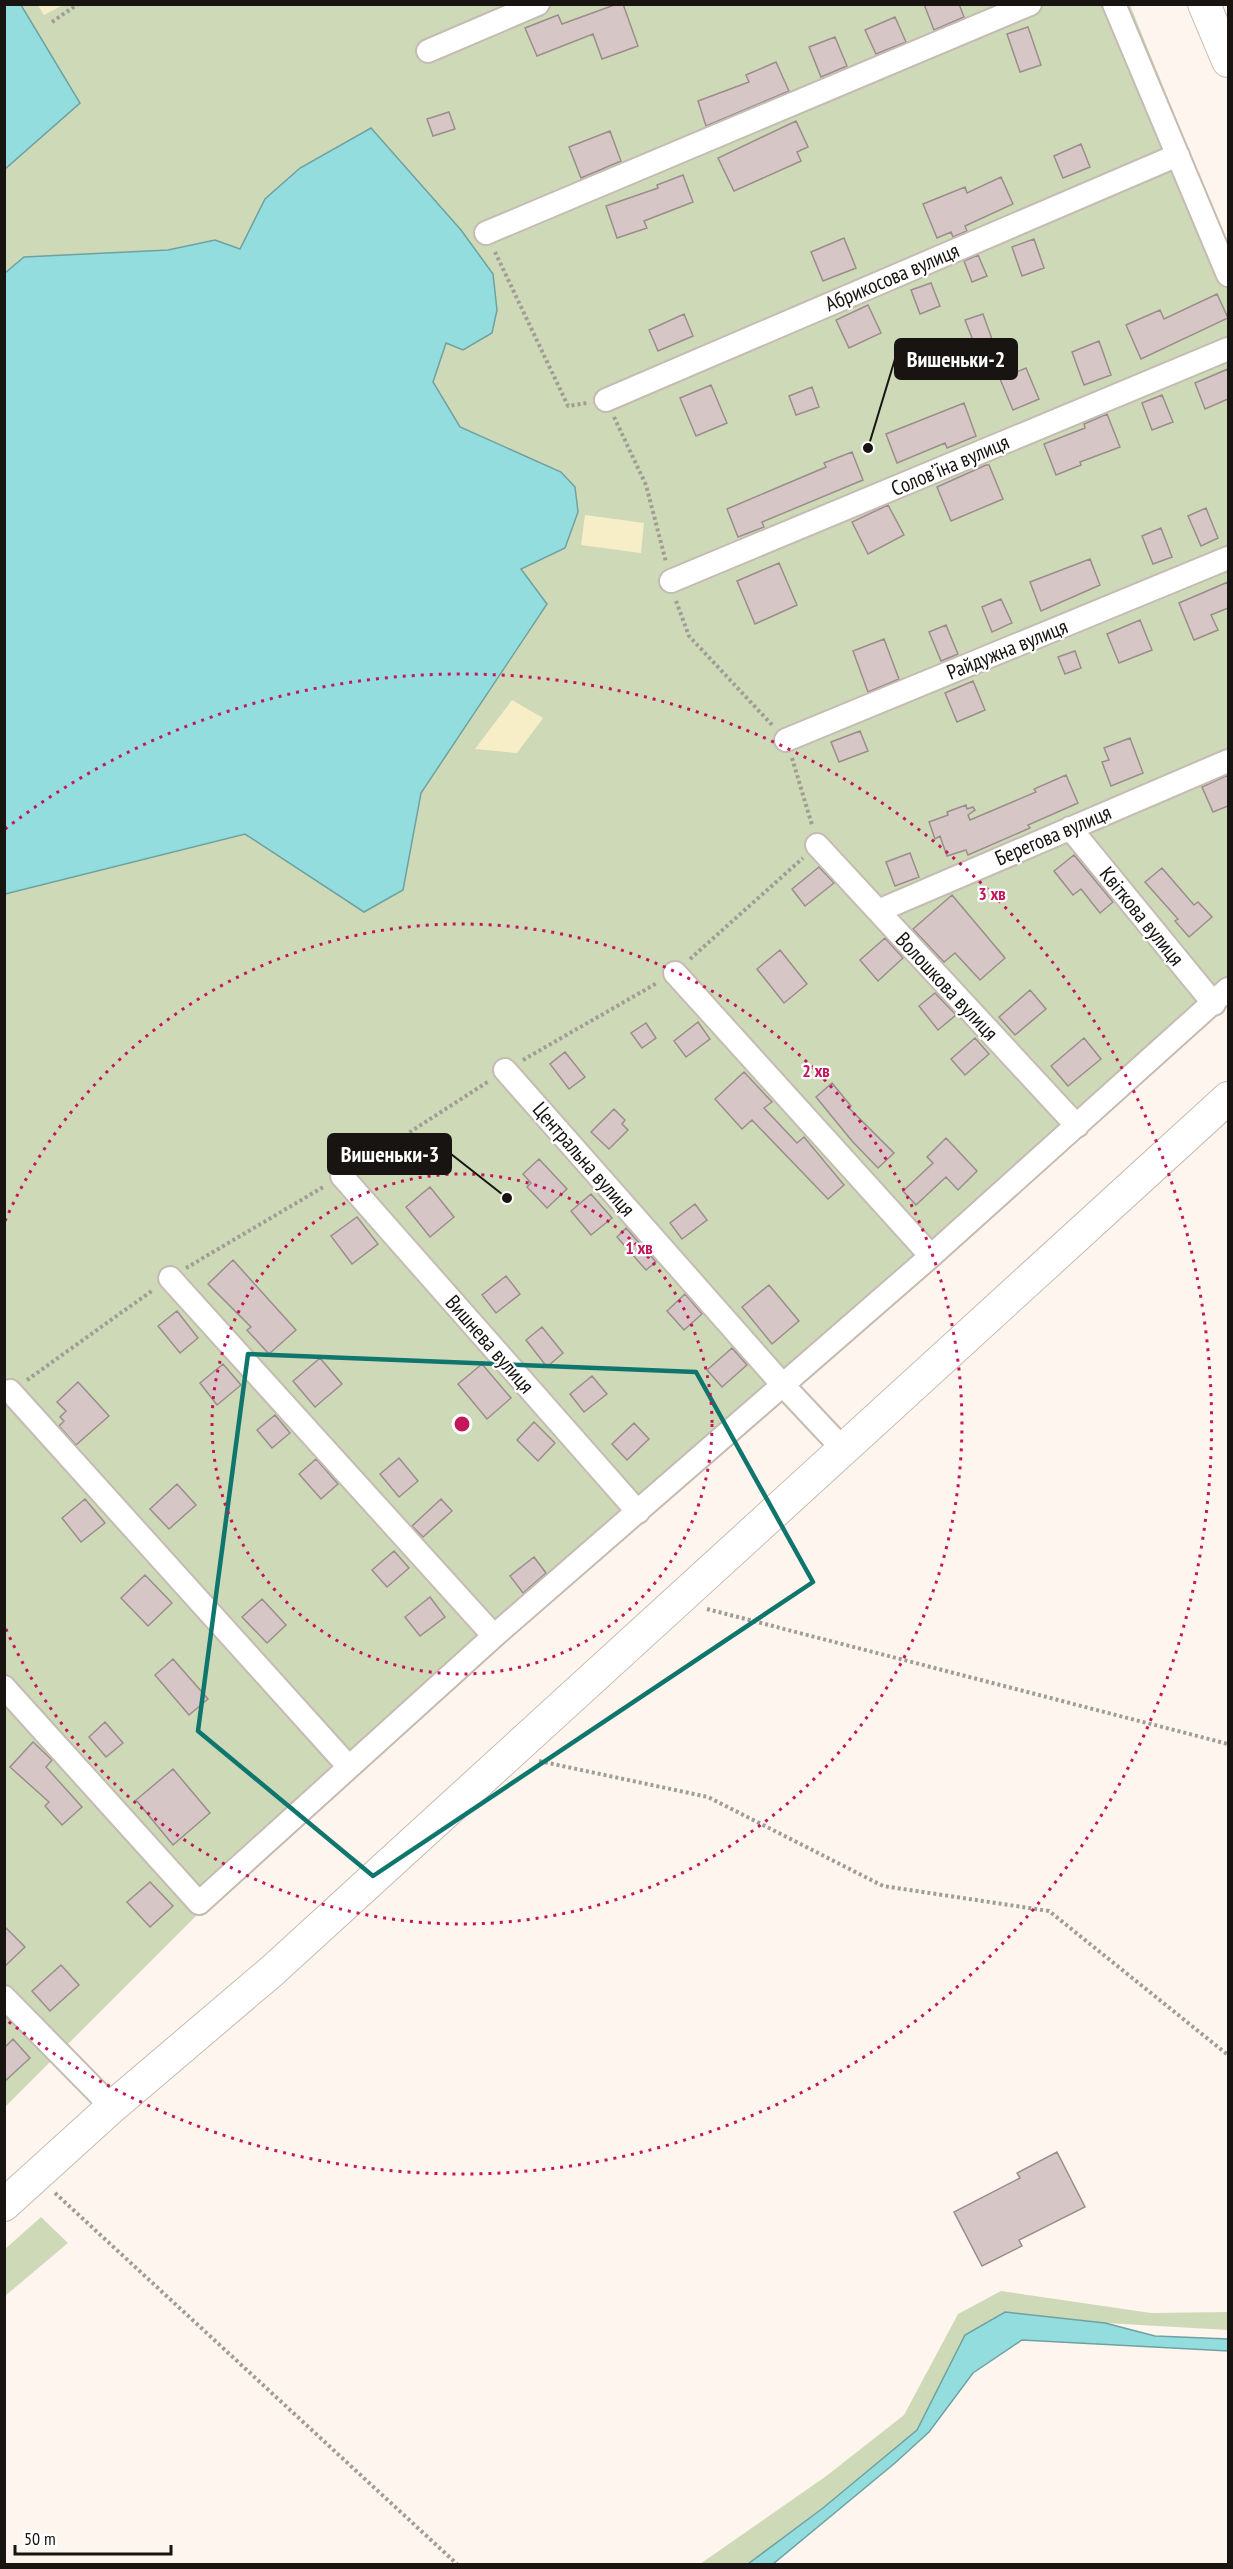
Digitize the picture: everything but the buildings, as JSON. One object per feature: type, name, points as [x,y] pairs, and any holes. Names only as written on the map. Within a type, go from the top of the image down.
[{"type":"street","points":[[428,51],[538,4]]},
{"type":"street","points":[[486,233],[1030,4]]},
{"type":"street","points":[[1114,4],[1228,275]]},
{"type":"street","points":[[1204,4],[1228,61]]},
{"type":"street","name":"Абрикосова вулиця","points":[[606,400],[1178,155]]},
{"type":"street","name":"Соловʼїна вулиця","points":[[671,581],[1228,349]]},
{"type":"street","name":"Райдужна вулиця","points":[[786,740],[1228,558]]},
{"type":"street","name":"Берегова вулиця","points":[[878,910],[1228,761]]},
{"type":"street","name":"Квіткова вулиця","points":[[1070,828],[1221,996]]},
{"type":"street","name":"Волошкова вулиця","points":[[818,845],[1077,1126]]},
{"type":"street","points":[[675,973],[931,1256]]},
{"type":"street","points":[[4,1687],[199,1903],[494,1636],[931,1256],[1221,996]]},
{"type":"street","name":"Центральна вулиця","points":[[505,1070],[782,1384],[843,1449]]},
{"type":"street","points":[[4,2205],[112,2107],[272,1971],[1228,1098]]},
{"type":"street","name":"Вишнева вулиця","points":[[342,1176],[638,1512]]},
{"type":"street","points":[[170,1278],[494,1636]]},
{"type":"street","points":[[10,1391],[349,1767]]},
{"type":"street","points":[[4,1997],[112,2107]]},
{"type":"path","points":[[52,22],[78,4]]},
{"type":"path","points":[[10,1391],[170,1278],[342,1176],[505,1070],[675,973],[818,845],[786,740],[689,636],[671,581],[646,485],[606,400],[568,406],[486,233]]},
{"type":"path","points":[[677,1601],[1228,1744]]},
{"type":"path","points":[[509,1755],[708,1797],[883,1886],[1049,1911],[1228,2055]]},
{"type":"path","points":[[37,2176],[457,2565]]},
{"type":"highlighted area","points":[[248,1354],[696,1372],[813,1582],[373,1876],[198,1731]]},
{"type":"green space","points":[[21,4],[1130,5],[1228,246],[1228,1004],[197,1915],[5,2107],[5,894],[245,834],[364,911],[403,890],[421,793],[547,605],[521,569],[538,559],[561,472],[460,427],[433,382],[446,343],[493,274],[461,230],[371,129],[252,228],[241,249],[215,240],[168,250],[24,257],[5,273],[5,169],[79,103]]},
{"type":"green space","points":[[41,2217],[68,2243],[5,2296],[5,2249]]},
{"type":"green space","points":[[1001,2291],[1151,2313],[1228,2312],[1228,2330],[1105,2323],[1004,2312],[965,2335],[917,2430],[823,2508],[748,2564],[700,2564],[825,2477],[904,2415],[958,2314]]},
{"type":"sand","points":[[38,5],[63,5],[44,15]]},
{"type":"sand","points":[[585,515],[644,523],[641,553],[581,545]]},
{"type":"sand","points":[[512,700],[543,718],[517,753],[475,749]]},
{"type":"water","points":[[5,4],[21,5],[80,103],[5,169]]},
{"type":"water","points":[[371,128],[461,230],[493,274],[497,310],[492,333],[463,350],[446,343],[433,382],[460,427],[561,472],[575,487],[578,512],[565,548],[521,569],[547,604],[421,793],[403,890],[364,912],[245,834],[5,894],[5,273],[24,257],[168,250],[215,240],[240,249],[265,199],[300,168]]},
{"type":"water","points":[[1005,2312],[1105,2323],[1155,2336],[1228,2339],[1228,2351],[1022,2340],[973,2373],[929,2432],[773,2564],[748,2564],[823,2508],[917,2430],[965,2335]]},
{"type":"place","name":"Вишеньки-2","points":[[868,448]]},
{"type":"place","name":"Вишеньки-3","points":[[507,1198]]}]
